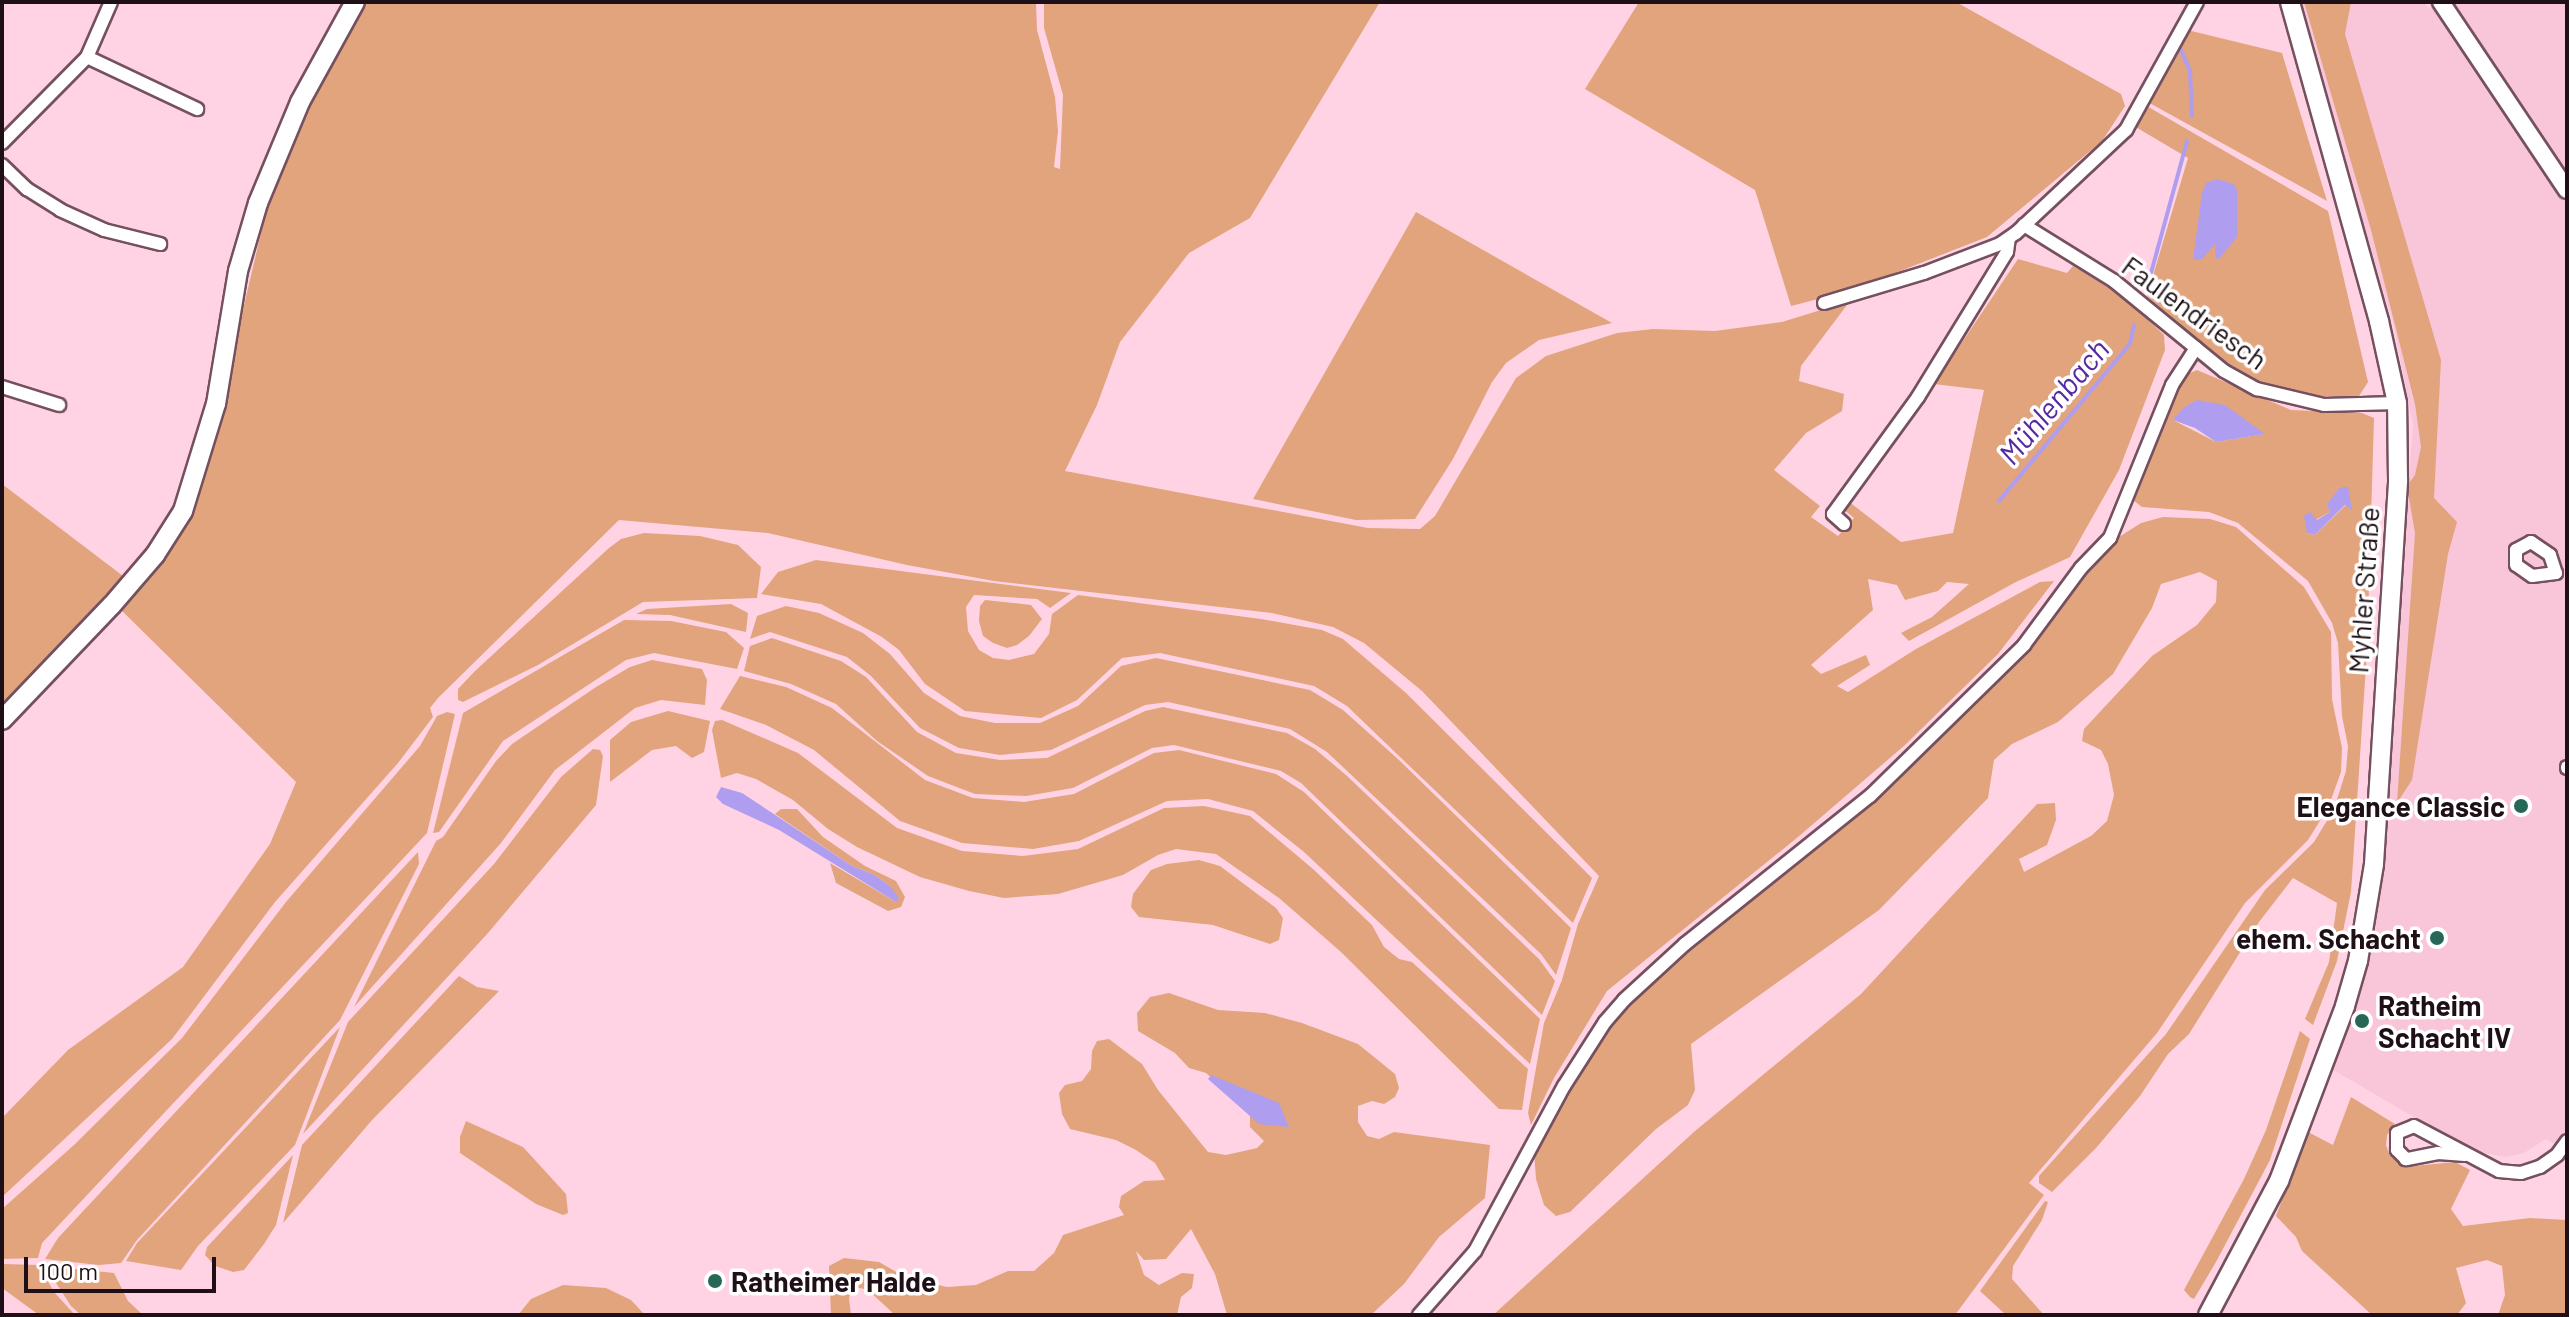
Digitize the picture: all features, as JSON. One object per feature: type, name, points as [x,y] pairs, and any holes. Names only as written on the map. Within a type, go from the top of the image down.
[{"type":"main road","points":[[2,720],[138,575],[183,511],[216,404],[238,271],[258,203],[300,102],[355,2]]},
{"type":"main road","name":"Myhler Straße","points":[[2208,1315],[2279,1181],[2345,1006],[2371,896],[2398,480],[2397,403],[2379,321],[2290,2]]},
{"type":"street","points":[[2,143],[87,57],[111,2]]},
{"type":"street","points":[[1824,303],[1924,273],[2009,238],[2126,130],[2197,2]]},
{"type":"street","points":[[2441,2],[2567,190]]},
{"type":"street","points":[[87,57],[197,109]]},
{"type":"street","points":[[2,165],[27,189],[60,210],[104,230],[160,244]]},
{"type":"street","name":"Faulendriesch","points":[[2024,225],[2114,281],[2241,381],[2277,396],[2348,407],[2397,403]]},
{"type":"street","points":[[1844,524],[1833,514],[1918,397],[2007,252],[2009,238]]},
{"type":"street","points":[[1419,1315],[1475,1251],[1564,1086],[1605,1022],[1624,1000],[1685,944],[1870,796],[1969,702],[2034,633],[2081,568],[2110,538],[2172,385],[2196,348]]},
{"type":"street","points":[[2,387],[59,405]]},
{"type":"street","points":[[2465,1155],[2438,1153],[2406,1159],[2397,1150],[2397,1133],[2414,1126],[2499,1171],[2521,1173],[2540,1167],[2557,1155],[2567,1141]]},
{"type":"shaded area","points":[[364,2],[1036,2],[1037,30],[1055,97],[1058,131],[1054,167],[1060,169],[1063,95],[1044,28],[1044,2],[1380,2],[1250,218],[1189,253],[1120,342],[1097,405],[1065,471],[1368,528],[1420,529],[1435,516],[1516,378],[1546,356],[1617,333],[1653,329],[1715,331],[1782,322],[1850,301],[1801,366],[1799,381],[1844,394],[1842,411],[1806,433],[1774,470],[1820,506],[1811,517],[1838,536],[1854,518],[1842,508],[1848,501],[1901,542],[1953,533],[1984,390],[1934,384],[2018,259],[2067,273],[2073,266],[2082,271],[2126,299],[2164,335],[2165,350],[2119,470],[2070,557],[2014,583],[1909,641],[1901,633],[1932,617],[1969,584],[1947,582],[1938,591],[1905,600],[1897,585],[1868,579],[1873,610],[1811,665],[1821,674],[1866,655],[1870,665],[1837,686],[1848,692],[1916,649],[2040,582],[2054,581],[1998,654],[1905,745],[1798,837],[1607,991],[1554,1078],[1531,1125],[1528,1113],[1544,1023],[1562,980],[1578,924],[1599,876],[1422,691],[1364,643],[1333,627],[1272,613],[994,581],[907,565],[768,533],[619,520],[438,698],[430,708],[433,717],[398,763],[275,902],[172,1039],[2,1197],[2,1118],[68,1050],[183,967],[270,844],[296,782],[118,607],[137,592],[169,551],[196,505],[225,408],[241,318],[270,195],[309,105]]},
{"type":"shaded area","points":[[1639,2],[1956,2],[2121,94],[2125,106],[2102,141],[1987,237],[1849,291],[1791,306],[1755,190],[1585,89]]},
{"type":"shaded area","points":[[2304,2],[2351,2],[2345,34],[2441,360],[2434,498],[2457,522],[2448,554],[2412,780],[2397,803],[2415,533],[2407,486],[2415,475],[2421,447],[2415,404],[2371,230]]},
{"type":"shaded area","points":[[2424,2],[2429,8],[2437,2],[2567,2],[2567,1151],[2546,1139],[2524,1153],[2505,1157],[2470,1150],[2330,1068],[2386,758],[2413,425],[2394,327],[2299,3]]},
{"type":"shaded area","points":[[2179,28],[2282,53],[2327,201],[2144,100]]},
{"type":"shaded area","points":[[2145,105],[2328,211],[2368,382],[2359,396],[2310,397],[2262,384],[2215,356],[2147,296],[2188,158],[2134,126]]},
{"type":"shaded area","points":[[2217,179],[2234,184],[2237,190],[2237,237],[2219,259],[2215,258],[2215,244],[2202,259],[2193,260],[2202,193],[2206,183]]},
{"type":"shaded area","points":[[1416,212],[1612,323],[1539,340],[1506,363],[1492,382],[1453,459],[1415,519],[1356,520],[1253,499]]},
{"type":"shaded area","points":[[2197,370],[2291,410],[2362,413],[2374,418],[2367,651],[2351,892],[2337,961],[2313,1025],[2305,1019],[2329,962],[2337,903],[2293,878],[2259,922],[2189,1034],[2168,1054],[2140,1096],[2096,1148],[2052,1192],[2039,1183],[2039,1176],[2166,1034],[2265,890],[2314,842],[2334,809],[2346,771],[2348,746],[2342,716],[2338,643],[2332,623],[2308,581],[2238,523],[2209,512],[2142,507],[2129,497],[2126,480],[2176,379]],"holes":[[[2173,420],[2264,434],[2216,442]],[[2340,487],[2351,509],[2346,505],[2315,535],[2307,533],[2308,524],[2330,512],[2328,504]]]},
{"type":"shaded area","points":[[2197,400],[2225,405],[2265,434],[2216,442],[2195,428],[2173,420],[2183,408]]},
{"type":"shaded area","points":[[2,484],[123,576],[2,704]]},
{"type":"shaded area","points":[[2340,487],[2348,487],[2352,510],[2345,505],[2315,535],[2307,533],[2304,516],[2310,512],[2317,520],[2330,512],[2327,504]]},
{"type":"shaded area","points":[[2163,517],[2210,519],[2236,527],[2304,587],[2331,632],[2332,699],[2342,748],[2341,772],[2328,808],[2308,840],[2245,903],[2157,1033],[2029,1183],[2044,1195],[1955,1315],[1493,1315],[1695,1131],[1861,994],[2037,804],[2055,803],[2056,820],[2047,845],[2019,859],[2024,872],[2091,836],[2107,821],[2114,795],[2108,764],[2101,750],[2082,741],[2084,729],[2152,656],[2197,625],[2216,602],[2217,581],[2200,572],[2161,584],[2152,608],[2113,674],[2058,722],[2012,744],[1994,760],[1988,798],[1879,910],[1691,1044],[1695,1090],[1688,1105],[1656,1129],[1570,1212],[1556,1216],[1544,1205],[1536,1179],[1533,1137],[1600,1020],[1811,844],[1989,678],[2094,553],[2141,523]]},
{"type":"shaded area","points":[[644,533],[700,536],[738,545],[761,567],[757,598],[643,602],[538,665],[463,702],[458,700],[458,689],[475,671],[609,548],[621,539]]},
{"type":"shaded area","points":[[816,560],[1071,593],[1050,608],[1037,599],[974,595],[966,607],[968,631],[979,650],[993,658],[1009,660],[1034,654],[1049,634],[1052,614],[1078,595],[1261,619],[1322,630],[1343,639],[1406,693],[1592,878],[1573,923],[1347,706],[1314,686],[1160,653],[1122,658],[1077,700],[1041,718],[965,711],[925,684],[899,650],[882,637],[821,604],[761,594],[778,572]]},
{"type":"shaded area","points":[[985,600],[1031,605],[1042,619],[1029,636],[1007,648],[983,636],[979,621],[980,606]]},
{"type":"shaded area","points":[[731,604],[748,613],[746,632],[670,615],[636,614],[647,609]]},
{"type":"shaded area","points":[[786,606],[819,613],[863,633],[890,654],[924,693],[960,716],[995,723],[1040,723],[1078,706],[1121,666],[1156,658],[1310,690],[1343,710],[1399,760],[1571,928],[1556,975],[1541,954],[1327,752],[1290,729],[1168,702],[1145,705],[1051,750],[1000,755],[959,748],[920,728],[871,676],[847,657],[770,632],[750,639],[757,616]]},
{"type":"shaded area","points":[[624,620],[671,621],[726,632],[744,648],[737,669],[654,653],[626,660],[503,741],[439,832],[433,833],[463,713]]},
{"type":"shaded area","points":[[772,638],[841,661],[866,677],[917,732],[956,753],[1000,760],[1047,758],[1145,711],[1163,707],[1287,733],[1315,749],[1346,775],[1539,959],[1555,981],[1542,1015],[1301,783],[1281,771],[1174,745],[1152,748],[1073,788],[1026,796],[975,794],[928,776],[877,741],[836,704],[791,684],[744,671],[750,646]]},
{"type":"shaded area","points":[[652,660],[702,669],[707,680],[705,705],[661,700],[635,708],[555,770],[501,843],[354,1007],[436,841],[443,837],[496,761],[512,744],[596,687],[630,667]]},
{"type":"shaded area","points":[[740,676],[786,687],[832,708],[925,780],[973,798],[1024,802],[1074,794],[1154,753],[1179,750],[1276,774],[1304,792],[1540,1019],[1530,1064],[1304,852],[1253,811],[1208,799],[1167,801],[1079,841],[1033,849],[962,843],[900,821],[814,750],[766,725],[720,709]]},
{"type":"shaded area","points":[[668,711],[710,721],[704,752],[692,758],[676,746],[652,750],[610,782],[610,740],[631,722]]},
{"type":"shaded area","points":[[447,712],[455,714],[427,833],[42,1243],[38,1258],[2,1259],[2,1209],[74,1145],[182,1038],[286,902],[420,746],[437,716]]},
{"type":"shaded area","points":[[722,720],[798,753],[897,828],[962,851],[1023,856],[1078,849],[1164,808],[1204,806],[1250,816],[1313,869],[1372,925],[1384,947],[1399,959],[1412,962],[1528,1069],[1522,1110],[1499,1109],[1341,952],[1279,898],[1216,854],[1176,849],[1158,855],[1123,875],[1058,894],[1004,898],[969,891],[920,877],[857,847],[828,829],[793,800],[756,779],[737,773],[721,778],[712,730],[715,721]]},
{"type":"shaded area","points":[[593,749],[600,750],[603,756],[596,805],[488,933],[303,1134],[348,1022],[494,864],[561,777]]},
{"type":"shaded area","points":[[721,787],[742,793],[852,866],[873,874],[890,886],[899,898],[896,902],[779,830],[723,804],[716,797]]},
{"type":"shaded area","points":[[781,809],[797,809],[823,837],[865,866],[896,881],[905,897],[901,907],[888,911],[836,883],[830,863],[896,902],[890,886],[873,874],[852,866],[775,814]]},
{"type":"shaded area","points":[[418,852],[419,864],[340,1020],[137,1240],[121,1263],[99,1265],[45,1259],[58,1238]]},
{"type":"shaded area","points":[[1199,860],[1220,866],[1276,908],[1283,918],[1279,940],[1270,944],[1213,925],[1139,917],[1131,907],[1133,894],[1151,870],[1167,864]]},
{"type":"shaded area","points":[[459,976],[477,987],[499,991],[373,1119],[283,1223],[302,1145]]},
{"type":"shaded area","points":[[1169,993],[1218,1010],[1265,1013],[1358,1044],[1395,1074],[1399,1088],[1395,1097],[1384,1104],[1372,1101],[1358,1106],[1358,1122],[1367,1136],[1379,1139],[1394,1132],[1490,1145],[1485,1198],[1439,1237],[1404,1284],[1371,1315],[1227,1315],[1215,1274],[1191,1229],[1166,1259],[1144,1260],[1136,1251],[1144,1275],[1159,1285],[1182,1273],[1194,1274],[1192,1288],[1181,1297],[1177,1315],[895,1315],[868,1290],[860,1288],[852,1289],[849,1298],[851,1315],[831,1315],[829,1266],[844,1258],[879,1262],[905,1277],[947,1287],[976,1285],[1008,1271],[1034,1271],[1054,1253],[1063,1235],[1124,1215],[1119,1207],[1121,1196],[1144,1181],[1165,1180],[1155,1163],[1136,1150],[1116,1140],[1070,1129],[1062,1114],[1059,1093],[1065,1085],[1082,1081],[1091,1069],[1092,1051],[1097,1041],[1109,1039],[1142,1064],[1158,1090],[1208,1152],[1226,1155],[1257,1148],[1264,1141],[1250,1127],[1250,1112],[1206,1073],[1189,1068],[1175,1053],[1138,1031],[1137,1013],[1150,997]]},
{"type":"shaded area","points":[[340,1027],[295,1145],[198,1246],[181,1270],[126,1261],[137,1243]]},
{"type":"shaded area","points":[[2300,1031],[2310,1039],[2270,1160],[2194,1299],[2184,1290],[2244,1179],[2266,1130]]},
{"type":"shaded area","points":[[1211,1075],[1279,1103],[1289,1127],[1259,1124],[1208,1079]]},
{"type":"shaded area","points":[[2351,1097],[2395,1124],[2387,1135],[2386,1145],[2390,1156],[2404,1167],[2455,1162],[2470,1170],[2451,1209],[2463,1226],[2530,1218],[2567,1220],[2567,1315],[2498,1315],[2505,1295],[2502,1266],[2487,1260],[2456,1268],[2466,1303],[2457,1315],[2372,1315],[2302,1251],[2296,1237],[2276,1216],[2308,1132],[2333,1145]]},
{"type":"shaded area","points":[[466,1121],[523,1147],[566,1194],[568,1213],[563,1215],[536,1204],[460,1153],[460,1137]]},
{"type":"shaded area","points":[[293,1155],[276,1225],[264,1244],[244,1270],[233,1272],[215,1266],[205,1255],[207,1247]]},
{"type":"shaded area","points":[[2045,1201],[2048,1202],[2042,1220],[2013,1266],[2012,1279],[2044,1315],[2006,1315],[1980,1291]]},
{"type":"shaded area","points":[[2,1264],[39,1265],[54,1292],[75,1315],[39,1315],[2,1288]]},
{"type":"shaded area","points":[[45,1266],[114,1273],[128,1301],[143,1315],[81,1315],[71,1306]]},
{"type":"shaded area","points":[[563,1285],[606,1288],[631,1300],[645,1315],[518,1315],[531,1299]]},
{"type":"waterway","name":"Mühlenbach","points":[[2179,46],[2190,71],[2192,116]]},
{"type":"waterway","name":"Mühlenbach","points":[[2148,284],[2187,141]]},
{"type":"waterway","name":"Mühlenbach","points":[[1999,501],[2130,344],[2134,325]]},
{"type":"place","name":"Elegance Classic","points":[[2521,806]]},
{"type":"place","name":"ehem. Schacht","points":[[2437,938]]},
{"type":"place","name":"Ratheim Schacht IV","points":[[2362,1021]]},
{"type":"place","name":"Ratheimer Halde","points":[[715,1281]]}]
